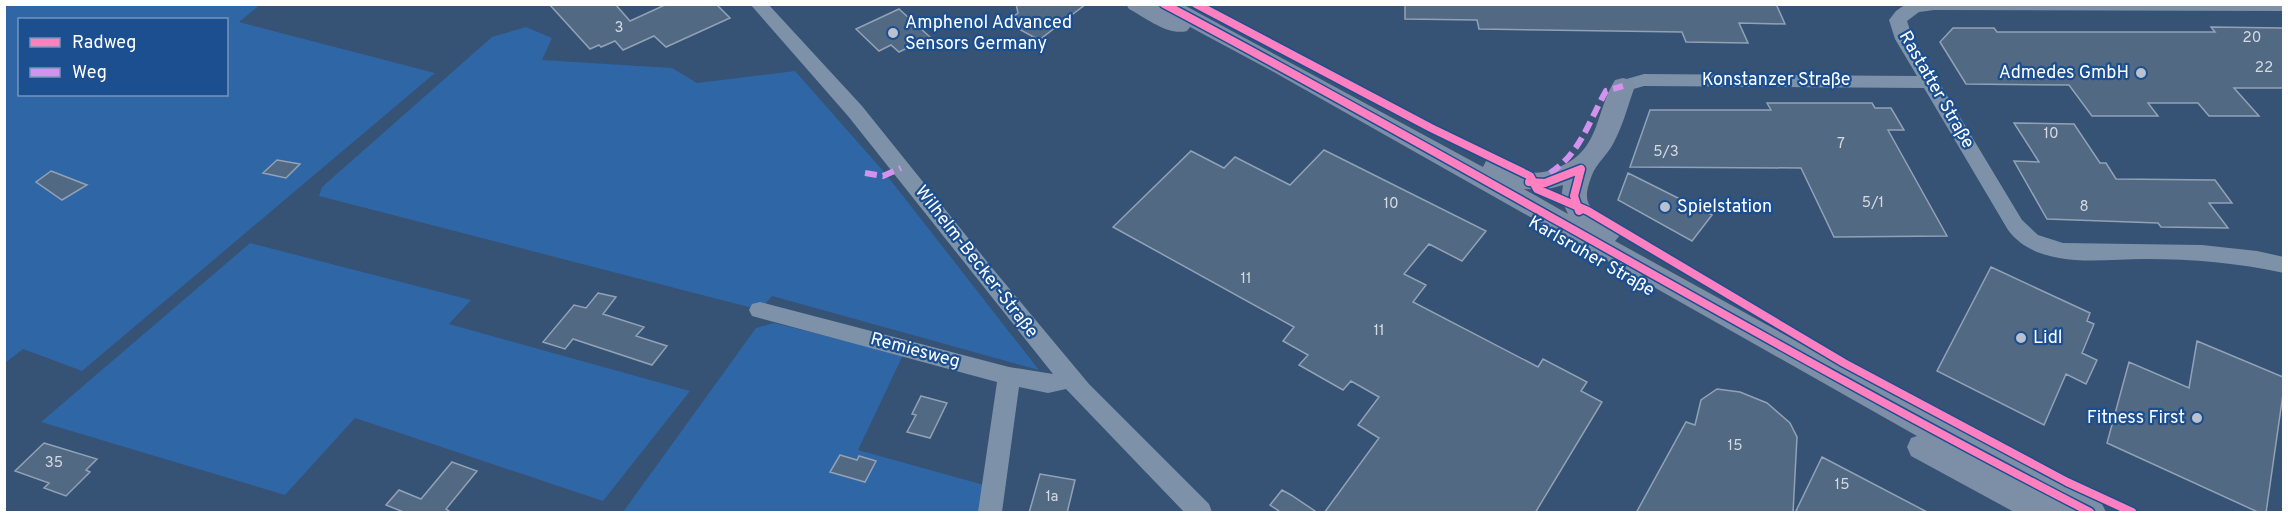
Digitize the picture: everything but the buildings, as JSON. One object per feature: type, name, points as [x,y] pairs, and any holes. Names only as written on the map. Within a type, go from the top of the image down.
[{"type":"main road","name":"Karlsruher Straße","points":[[1137,4],[1345,115],[1828,394],[2043,513]]},
{"type":"main road","name":"Karlsruher Straße","points":[[1164,4],[1317,85],[1874,400],[2090,513]]},
{"type":"main road","points":[[1317,85],[1455,146],[1521,180],[1545,183],[1581,169]]},
{"type":"main road","points":[[1623,86],[1602,140],[1581,169],[1574,194],[1575,205],[1598,227],[1704,288],[1832,370],[1874,400]]},
{"type":"street","name":"Wilhelm-Becker-Straße","points":[[758,4],[855,111],[1070,378],[1123,436],[1200,513]]},
{"type":"street","name":"Rastatter Straße","points":[[2283,6],[1916,6],[1904,11],[1898,20],[1899,28],[1930,82],[2015,225],[2028,240],[2037,245],[2063,251],[2227,254],[2283,265]]},
{"type":"street","name":"Konstanzer Straße","points":[[1623,86],[1644,80],[1930,82]]},
{"type":"street","name":"Remiesweg","points":[[760,310],[1050,385],[1060,384],[1070,378]]},
{"type":"street","points":[[990,513],[1009,376]]},
{"type":"shaded area","points":[[5,5],[260,5],[239,22],[435,73],[82,371],[23,349],[5,363]]},
{"type":"shaded area","points":[[526,27],[552,38],[542,60],[672,68],[697,83],[795,71],[885,173],[1039,370],[772,296],[760,310],[319,196],[322,187],[492,37]]},
{"type":"shaded area","points":[[250,243],[471,300],[449,324],[690,391],[603,501],[355,418],[285,495],[41,422]]},
{"type":"shaded area","points":[[774,323],[903,355],[858,450],[984,485],[979,512],[623,512],[756,328]]},
{"type":"marked path","points":[[1550,173],[1561,166],[1577,147],[1606,91],[1623,86]]},
{"type":"marked path","points":[[865,173],[883,176],[901,168]]},
{"type":"cycle path","points":[[1164,4],[1281,66],[1856,389],[2090,512]]},
{"type":"cycle path","points":[[1196,4],[1431,128],[1530,176],[1537,189],[1588,211],[1844,363],[2067,482],[2132,512]]},
{"type":"cycle path","points":[[1529,182],[1545,183],[1581,169],[1574,196],[1579,211]]},
{"type":"place","name":"Amphenol Advanced Sensors Germany","points":[[893,33]]},
{"type":"place","name":"Admedes GmbH","points":[[2141,73]]},
{"type":"place","name":"Spielstation","points":[[1665,207]]},
{"type":"place","name":"Lidl","points":[[2021,338]]},
{"type":"place","name":"Fitness First","points":[[2197,418]]}]
